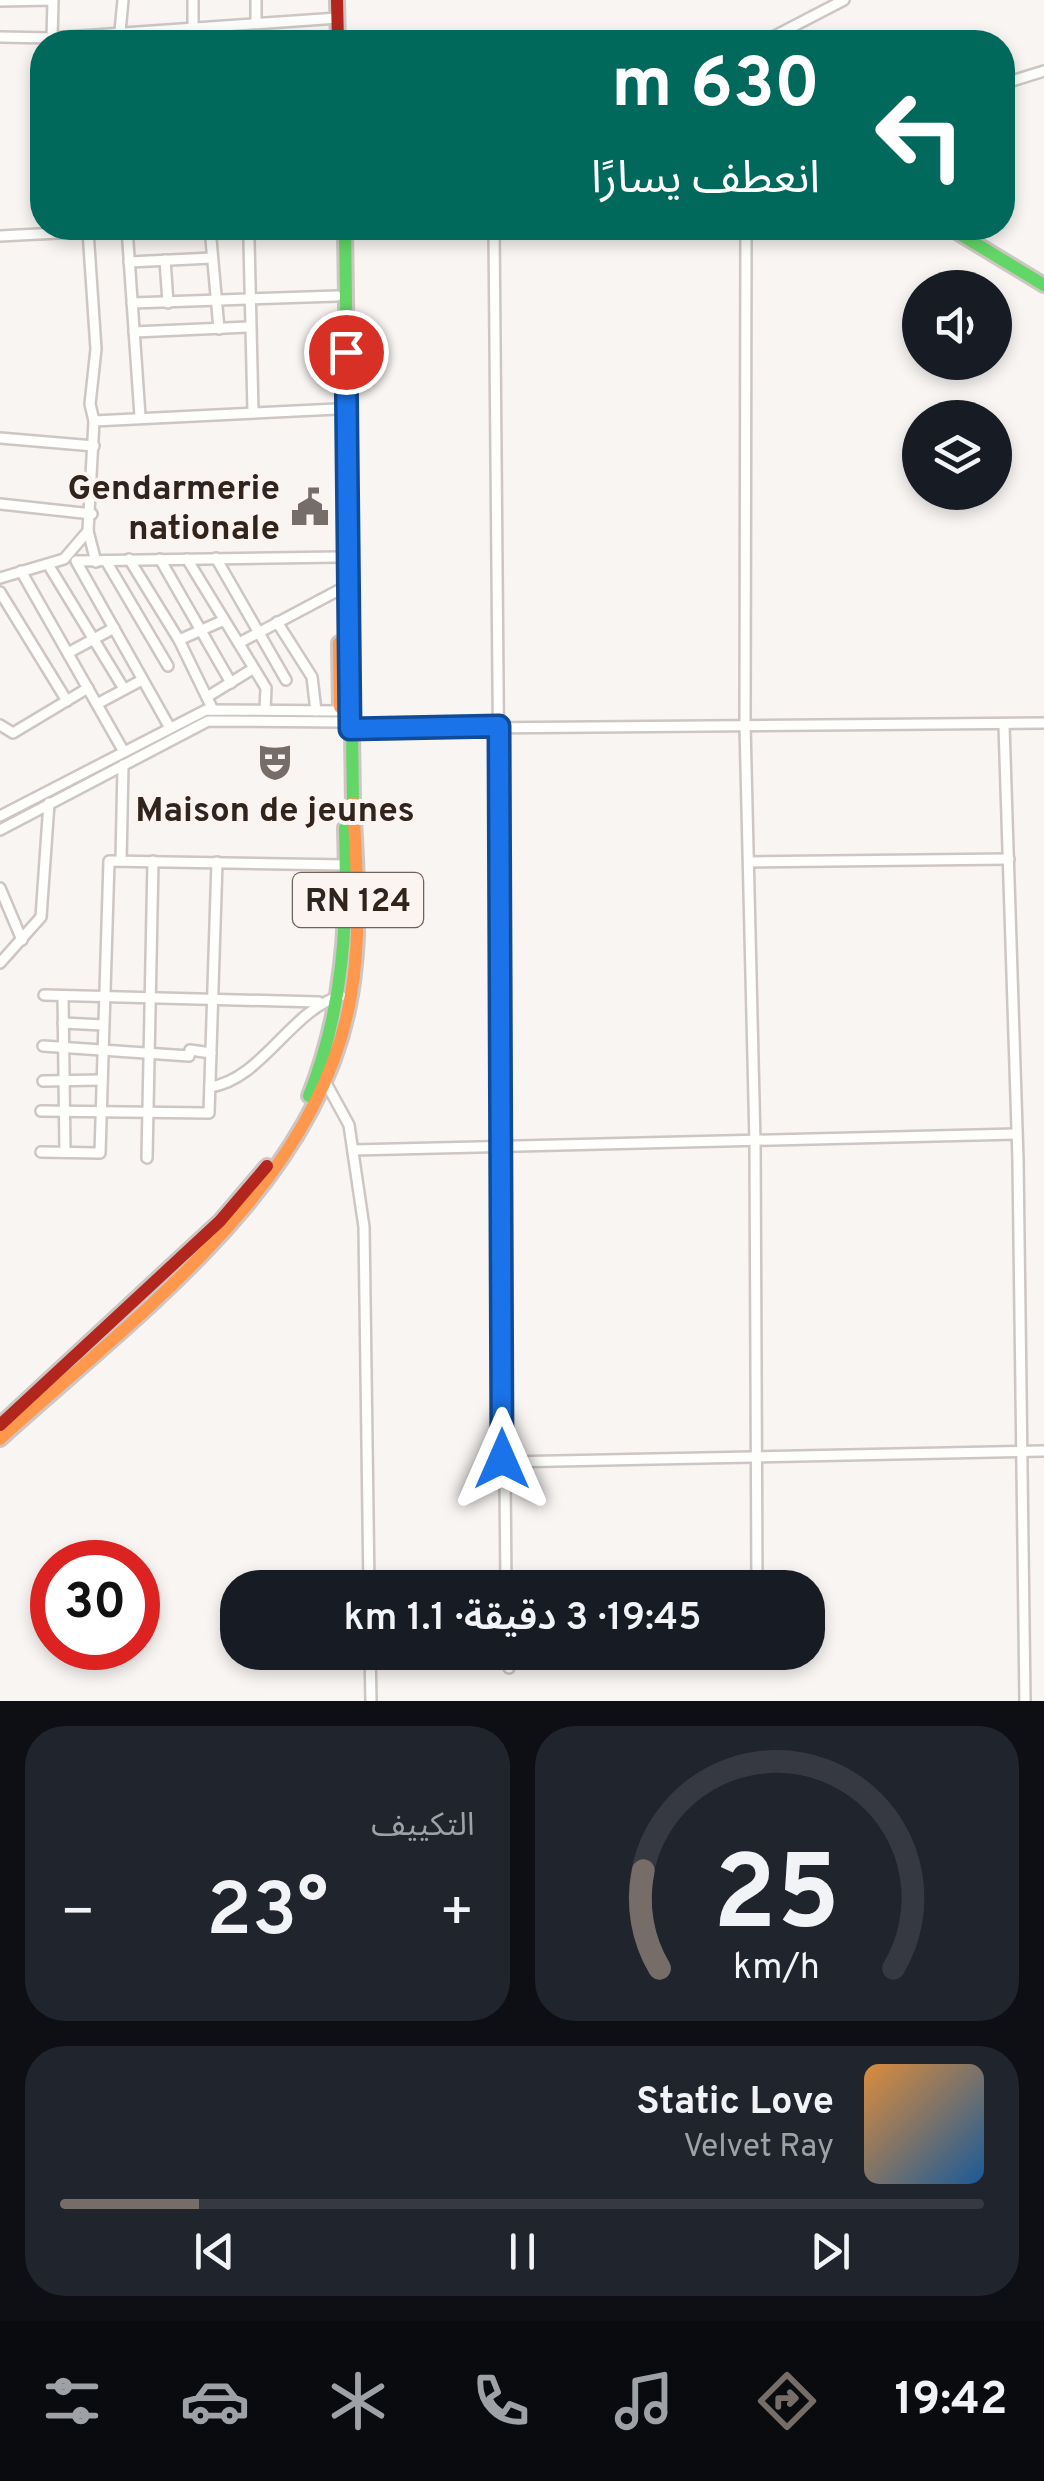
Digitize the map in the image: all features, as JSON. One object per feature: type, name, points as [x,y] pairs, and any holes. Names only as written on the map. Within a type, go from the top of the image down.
[{"type":"main road","points":[[338,0],[338,30]]},
{"type":"main road","points":[[346,0],[346,30]]},
{"type":"main road","name":"RN 124","points":[[224,1224],[279,1150],[328,1062],[346,1017],[356,955],[338,557],[338,240]]},
{"type":"main road","name":"RN 124","points":[[0,1439],[279,1166],[326,1083],[348,924],[344,721],[346,240]]},
{"type":"main road","points":[[970,240],[1044,285]]},
{"type":"main road","name":"RN 124","points":[[0,1425],[152,1294]]},
{"type":"street","points":[[0,1],[53,0],[52,30]]},
{"type":"street","points":[[122,0],[118,30],[338,18]]},
{"type":"street","points":[[192,0],[193,25]]},
{"type":"street","points":[[256,0],[256,20]]},
{"type":"street","points":[[786,30],[844,0]]},
{"type":"street","points":[[0,38],[30,39]]},
{"type":"street","points":[[1015,80],[1044,71]]},
{"type":"street","points":[[0,236],[30,233]]},
{"type":"street","points":[[11,574],[64,559],[88,531],[92,514],[94,422],[90,404],[96,348],[89,240]]},
{"type":"street","points":[[128,240],[140,416]]},
{"type":"street","points":[[211,240],[218,329]]},
{"type":"street","points":[[494,240],[505,1570]]},
{"type":"street","points":[[746,240],[745,725],[755,1142],[758,1570]]},
{"type":"street","points":[[249,241],[248,328],[254,412]]},
{"type":"street","points":[[129,262],[212,258]]},
{"type":"street","points":[[165,260],[168,302]]},
{"type":"street","points":[[132,303],[337,296]]},
{"type":"street","points":[[134,332],[248,328]]},
{"type":"street","points":[[94,422],[140,416],[337,409]]},
{"type":"street","points":[[0,438],[94,446]]},
{"type":"street","points":[[0,504],[92,514]]},
{"type":"street","points":[[88,531],[101,561],[168,666]]},
{"type":"street","points":[[64,559],[338,557]]},
{"type":"street","points":[[188,558],[251,670],[266,688],[265,710]]},
{"type":"street","points":[[216,558],[286,680]]},
{"type":"street","points":[[129,559],[179,640],[214,710]]},
{"type":"street","points":[[160,559],[232,683]]},
{"type":"street","points":[[77,561],[170,728]]},
{"type":"street","points":[[49,566],[124,690]]},
{"type":"street","points":[[0,569],[11,574],[68,653],[124,752]]},
{"type":"street","points":[[239,643],[339,590]]},
{"type":"street","points":[[0,592],[67,700]]},
{"type":"street","points":[[179,640],[222,620]]},
{"type":"street","points":[[277,622],[312,678],[316,712]]},
{"type":"street","points":[[68,653],[114,628]]},
{"type":"street","points":[[208,698],[251,670]]},
{"type":"street","points":[[97,704],[142,680]]},
{"type":"street","points":[[0,724],[13,732],[88,688]]},
{"type":"street","points":[[0,830],[124,752],[214,710],[316,712],[344,721]]},
{"type":"street","points":[[0,816],[123,765],[208,721],[499,726],[1044,723]]},
{"type":"street","points":[[1004,725],[1016,1134],[1025,1701]]},
{"type":"street","points":[[121,860],[123,765]]},
{"type":"street","points":[[1,958],[41,916],[49,798]]},
{"type":"street","points":[[750,862],[1009,859]]},
{"type":"street","points":[[41,1152],[100,1152],[109,861],[346,865]]},
{"type":"street","points":[[146,1158],[153,861]]},
{"type":"street","points":[[42,1111],[209,1113],[217,862]]},
{"type":"street","points":[[0,888],[22,940]]},
{"type":"street","points":[[44,995],[319,1002],[341,996]]},
{"type":"street","points":[[63,996],[65,1152]]},
{"type":"street","points":[[210,1086],[228,1084],[304,1022],[319,1002]]},
{"type":"street","points":[[63,1022],[103,1025]]},
{"type":"street","points":[[43,1046],[150,1053],[211,1052]]},
{"type":"street","points":[[43,1081],[102,1080]]},
{"type":"street","points":[[326,1083],[349,1125],[364,1227],[369,1570]]},
{"type":"street","points":[[353,1150],[1016,1134]]},
{"type":"street","points":[[502,1462],[1044,1452]]},
{"type":"street","points":[[370,1670],[371,1701]]},
{"type":"traffic: fast","points":[[345,240],[353,803]]},
{"type":"traffic: fast","points":[[970,240],[1044,285]]},
{"type":"traffic: fast","points":[[309,1096],[337,997],[346,897],[345,828]]},
{"type":"traffic: slow","points":[[339,643],[340,707]]},
{"type":"traffic: slow","points":[[0,1439],[155,1301],[206,1250],[253,1197],[294,1140],[326,1080],[352,989],[358,909],[353,803]]},
{"type":"traffic: jam","points":[[337,0],[338,30]]},
{"type":"traffic: jam","points":[[0,1425],[220,1221],[267,1166]]},
{"type":"place","name":"Gendarmerie nationale","points":[[310,507]]},
{"type":"place","name":"Maison de jeunes","points":[[275,762]]},
{"type":"route","points":[[346,352],[350,729],[499,726],[502,1459]]}]
